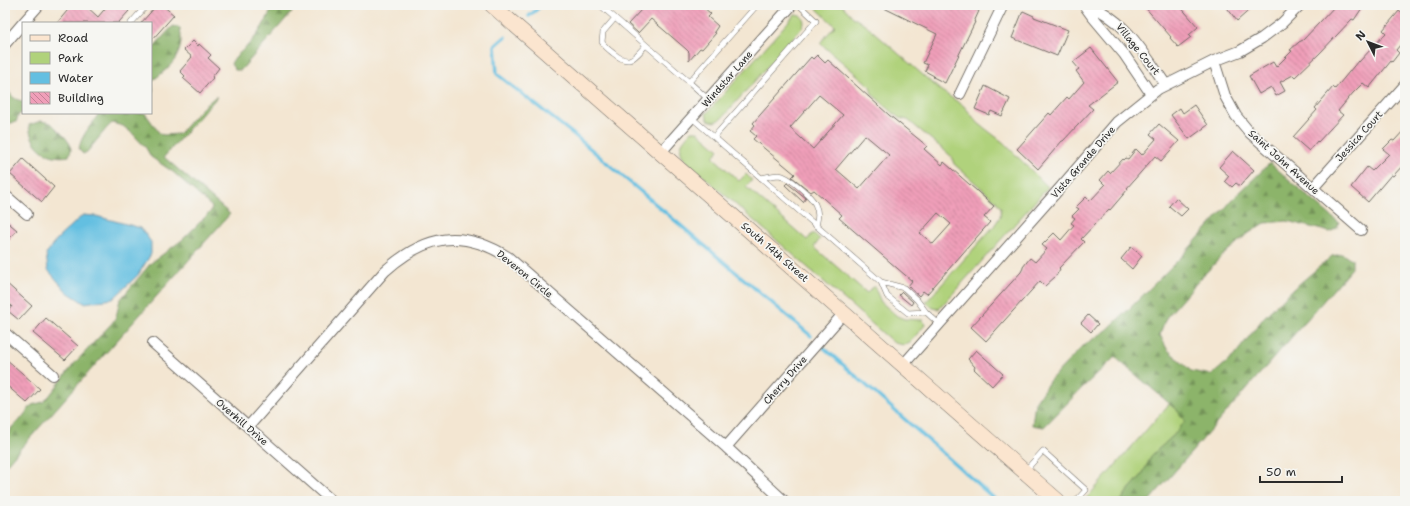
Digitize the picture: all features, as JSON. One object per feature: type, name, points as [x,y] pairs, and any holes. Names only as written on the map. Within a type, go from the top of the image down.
[{"type":"main road","name":"South 14th Street","points":[[492,5],[662,152],[1058,501]]},
{"type":"street","points":[[24,22],[39,5]]},
{"type":"street","name":"Windstar Lane","points":[[662,152],[792,5]]},
{"type":"street","points":[[960,94],[1003,5]]},
{"type":"street","name":"Village Court","points":[[1086,5],[1099,9],[1110,16],[1126,30],[1166,85]]},
{"type":"street","name":"Village Court","points":[[1086,5],[1092,16],[1124,54],[1151,94]]},
{"type":"street","name":"Vista Grande Drive","points":[[903,365],[1117,122],[1151,94],[1166,85],[1214,61],[1240,51],[1262,38],[1282,23],[1300,5]]},
{"type":"street","points":[[5,44],[22,24]]},
{"type":"street","name":"Saint John Avenue","points":[[1214,61],[1225,96],[1236,116],[1250,133],[1361,230]]},
{"type":"street","name":"Jessica Court","points":[[1313,188],[1405,85]]},
{"type":"street","points":[[5,195],[27,214]]},
{"type":"street","name":"Deveron Circle","points":[[248,427],[385,272],[400,258],[422,245],[443,239],[463,239],[494,248],[508,258],[726,447],[784,501]]},
{"type":"street","name":"Cherry Drive","points":[[726,447],[844,313]]},
{"type":"street","points":[[5,333],[53,375]]},
{"type":"street","name":"Overhill Drive","points":[[153,343],[332,501]]},
{"type":"lane","points":[[132,22],[147,5]]},
{"type":"lane","points":[[600,5],[709,100]]},
{"type":"lane","points":[[689,82],[757,5]]},
{"type":"lane","points":[[714,137],[816,20],[799,5]]},
{"type":"lane","points":[[615,18],[603,32],[602,42],[604,46],[626,61],[631,60],[646,45]]},
{"type":"lane","points":[[692,118],[881,282],[887,296],[908,313],[926,312]]},
{"type":"lane","points":[[761,178],[780,175],[789,178],[810,196],[815,204],[818,215],[816,226]]},
{"type":"lane","points":[[881,282],[904,288],[939,324]]},
{"type":"lane","points":[[1024,472],[1043,451],[1086,490],[1076,501]]},
{"type":"green space","points":[[273,5],[298,5],[241,70],[235,70],[231,64],[232,61],[252,41],[269,16]]},
{"type":"green space","points":[[813,5],[842,5],[853,17],[867,26],[940,90],[964,106],[978,123],[1004,143],[1048,187],[939,309],[933,308],[926,302],[994,226],[1000,217],[1001,208],[996,201],[954,164],[951,156],[908,120],[899,118],[872,94],[870,86],[820,43],[835,26]]},
{"type":"green space","points":[[795,14],[800,15],[803,18],[803,26],[721,119],[714,122],[708,120],[706,114]]},
{"type":"green space","points":[[173,26],[180,28],[181,45],[179,52],[166,70],[152,81],[152,50]]},
{"type":"green space","points":[[5,86],[14,98],[22,101],[22,113],[19,114],[16,122],[5,124]]},
{"type":"green space","points":[[217,97],[164,157],[230,214],[5,466],[5,454],[7,447],[6,438],[12,427],[20,420],[32,405],[43,402],[50,395],[74,364],[112,323],[120,300],[151,263],[182,240],[211,211],[212,207],[173,172],[151,157],[146,148],[123,126],[112,123],[87,152],[83,154],[79,150],[84,135],[98,114],[146,114],[160,134],[179,134],[201,109]]},
{"type":"green space","points":[[41,121],[51,123],[65,137],[70,144],[71,150],[69,156],[61,157],[47,154],[37,146],[30,133],[29,125]]},
{"type":"green space","points":[[692,131],[697,131],[719,150],[713,157],[739,181],[746,174],[752,180],[746,187],[807,240],[813,233],[820,239],[814,247],[867,293],[874,286],[881,302],[897,316],[904,319],[923,320],[925,325],[910,342],[904,345],[894,343],[686,161],[681,152],[681,148],[683,141]]},
{"type":"green space","points":[[1270,163],[1339,223],[1337,228],[1330,232],[1287,221],[1265,223],[1246,235],[1222,256],[1166,318],[1160,335],[1167,349],[1191,371],[1212,375],[1234,356],[1265,316],[1292,290],[1332,256],[1342,254],[1352,259],[1352,268],[1149,501],[1121,501],[1142,475],[1152,455],[1174,435],[1185,421],[1177,410],[1115,357],[1044,427],[1032,425],[1035,403],[1050,380],[1084,345],[1107,330],[1134,304],[1184,254],[1235,197]]},
{"type":"green space","points":[[1169,404],[1177,410],[1186,421],[1174,435],[1152,455],[1142,475],[1121,501],[1084,501]]},
{"type":"water","points":[[83,215],[96,216],[141,228],[151,242],[151,254],[138,275],[113,299],[84,303],[67,292],[48,270],[46,254],[57,239]]},
{"type":"building","points":[[72,5],[85,5],[98,17],[108,5],[122,5],[129,11],[119,22],[58,22]]},
{"type":"building","points":[[157,5],[162,5],[174,15],[152,40],[152,22],[142,22]]},
{"type":"building","points":[[636,5],[701,5],[711,14],[708,17],[718,26],[714,32],[716,33],[689,61],[689,52],[651,19],[638,33],[628,24],[641,10]]},
{"type":"building","points":[[878,5],[955,5],[963,8],[964,5],[967,5],[979,11],[945,83],[925,71],[928,65],[923,63],[937,34]]},
{"type":"building","points":[[1143,5],[1179,5],[1198,27],[1189,35],[1191,37],[1178,47]]},
{"type":"building","points":[[1225,5],[1255,5],[1237,21]]},
{"type":"building","points":[[1336,5],[1364,5],[1354,20],[1352,19],[1295,77],[1293,75],[1280,82],[1285,91],[1276,96],[1271,87],[1259,94],[1249,76],[1273,62],[1276,67],[1292,51],[1290,50],[1303,40]]},
{"type":"building","points":[[1023,11],[1034,17],[1068,30],[1057,56],[1012,38]]},
{"type":"building","points":[[1399,11],[1405,16],[1405,39],[1396,50],[1399,53],[1369,88],[1363,83],[1353,93],[1338,111],[1343,115],[1309,151],[1293,137],[1317,110],[1315,108],[1333,87],[1335,89],[1358,61],[1359,62],[1386,33],[1383,30]]},
{"type":"building","points":[[193,41],[198,46],[199,44],[211,55],[208,58],[219,68],[212,77],[213,78],[200,93],[183,78],[185,76],[180,71],[192,57],[184,50]]},
{"type":"building","points":[[1091,48],[1118,82],[1088,105],[1093,109],[1062,141],[1038,169],[1017,149],[1049,113],[1051,115],[1067,97],[1069,99],[1084,82],[1076,71],[1079,69],[1073,62]]},
{"type":"building","points":[[817,55],[825,63],[828,60],[889,115],[927,146],[924,149],[942,165],[944,162],[994,206],[984,217],[990,222],[927,294],[923,291],[919,296],[908,286],[912,281],[839,218],[842,215],[814,190],[811,192],[792,177],[795,174],[753,139],[756,136],[750,131],[755,125],[753,123],[811,57],[813,59]],"holes":[[[819,95],[843,115],[813,149],[790,128]],[[865,135],[889,155],[859,189],[836,169]],[[938,213],[951,224],[933,244],[920,233]]]},
{"type":"building","points":[[985,86],[1010,99],[1002,116],[991,111],[989,115],[975,109]]},
{"type":"building","points":[[1194,105],[1208,125],[1189,139],[1171,115],[1180,108],[1183,113]]},
{"type":"building","points":[[1159,124],[1179,141],[1161,161],[1155,156],[1110,210],[1109,209],[1081,239],[1084,242],[1059,268],[1060,269],[1056,276],[1045,286],[1040,281],[986,341],[971,327],[1021,272],[1030,258],[1035,262],[1047,249],[1042,245],[1054,233],[1061,240],[1074,225],[1071,223],[1075,218],[1072,216],[1079,209],[1076,207],[1086,197],[1090,201],[1105,185],[1100,180],[1108,171],[1110,173],[1123,159],[1128,159],[1136,149],[1142,155],[1156,139],[1150,134]]},
{"type":"building","points":[[1405,129],[1405,163],[1393,176],[1391,175],[1368,202],[1351,187],[1367,167],[1372,171],[1389,154],[1383,149],[1392,140],[1394,141]]},
{"type":"building","points":[[1233,151],[1254,170],[1240,186],[1236,183],[1232,187],[1225,181],[1229,176],[1219,167]]},
{"type":"building","points":[[23,159],[54,187],[42,202],[10,174]]},
{"type":"building","points":[[787,183],[806,198],[803,202],[785,185]]},
{"type":"building","points":[[1176,198],[1188,209],[1181,216],[1169,206]]},
{"type":"building","points":[[5,220],[17,230],[5,244]]},
{"type":"building","points":[[1131,247],[1142,256],[1132,269],[1121,259]]},
{"type":"building","points":[[5,282],[32,306],[19,320],[8,311],[12,306],[5,301]]},
{"type":"building","points":[[902,292],[913,302],[911,305],[899,295]]},
{"type":"building","points":[[1088,315],[1098,324],[1091,332],[1081,323]]},
{"type":"building","points":[[46,318],[78,346],[65,360],[33,333]]},
{"type":"building","points":[[976,350],[1003,374],[992,386],[974,369],[975,367],[968,359]]},
{"type":"building","points":[[5,358],[40,389],[27,403],[5,384]]},
{"type":"waterway","points":[[529,16],[542,5]]},
{"type":"waterway","points":[[505,37],[495,46],[497,74],[573,134],[811,336]]},
{"type":"waterway","points":[[823,347],[997,501]]}]
